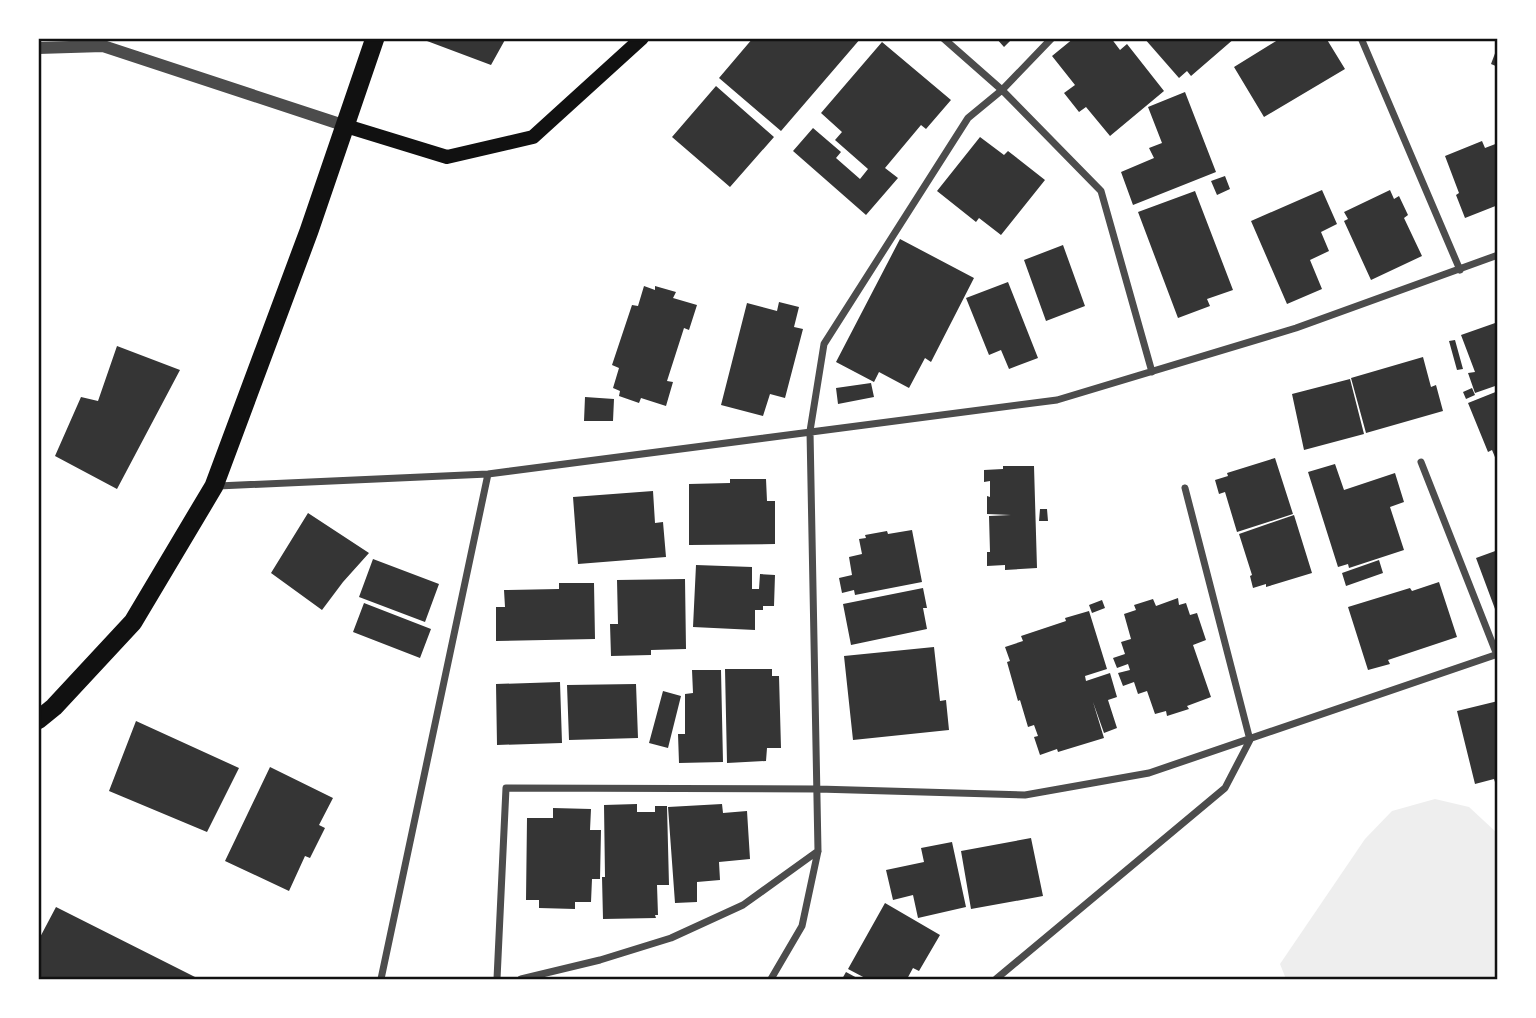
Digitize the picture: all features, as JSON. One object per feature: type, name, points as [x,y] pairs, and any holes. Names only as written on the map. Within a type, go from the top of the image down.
[{"type":"highway","points":[[38,720],[54,707],[133,622],[214,486],[376,38]]},
{"type":"main road","points":[[346,126],[447,157],[533,137],[642,38]]},
{"type":"street","points":[[943,38],[1002,90],[1101,191],[1152,372]]},
{"type":"street","points":[[771,979],[803,926],[818,851],[810,431],[824,344],[968,118],[1002,90],[1052,38]]},
{"type":"street","points":[[1361,38],[1460,270]]},
{"type":"street","points":[[38,48],[103,46],[346,126]]},
{"type":"street","points":[[214,486],[488,474],[1058,400],[1296,328],[1497,255]]},
{"type":"street","points":[[496,979],[506,788],[818,789],[1025,795],[1149,773],[1497,654],[1421,462]]},
{"type":"street","points":[[381,979],[488,474]]},
{"type":"street","points":[[996,979],[1225,788],[1250,740],[1185,488]]},
{"type":"street","points":[[521,979],[671,939],[743,905],[818,851]]},
{"type":"shaded area","points":[[1435,799],[1469,807],[1497,833],[1497,979],[1286,979],[1280,964],[1365,839],[1392,811]]},
{"type":"building","points":[[419,38],[506,38],[491,65]]},
{"type":"building","points":[[753,38],[861,38],[781,131],[719,78]]},
{"type":"building","points":[[996,38],[1013,38],[1004,47]]},
{"type":"building","points":[[1074,38],[1111,38],[1120,50],[1127,44],[1164,91],[1110,136],[1086,107],[1079,112],[1064,93],[1075,85],[1052,56]]},
{"type":"building","points":[[1144,38],[1235,38],[1191,76],[1187,71],[1179,78]]},
{"type":"building","points":[[1281,38],[1326,38],[1345,69],[1264,117],[1234,67]]},
{"type":"building","points":[[882,42],[951,100],[926,129],[921,125],[885,168],[898,178],[866,215],[793,151],[813,128],[841,152],[836,158],[860,179],[868,169],[835,140],[842,132],[821,113]]},
{"type":"building","points":[[1498,48],[1498,67],[1491,64]]},
{"type":"building","points":[[716,86],[774,137],[730,187],[672,137]]},
{"type":"building","points":[[1185,92],[1216,172],[1133,205],[1121,172],[1154,158],[1149,148],[1162,143],[1148,107]]},
{"type":"building","points":[[980,137],[1004,155],[1008,151],[1045,180],[1001,235],[979,218],[976,222],[937,191]]},
{"type":"building","points":[[1482,141],[1485,148],[1498,143],[1498,205],[1465,218],[1445,156]]},
{"type":"building","points":[[1225,176],[1230,189],[1217,195],[1211,181]]},
{"type":"building","points":[[1322,190],[1337,224],[1321,232],[1329,251],[1310,260],[1322,289],[1287,304],[1251,221]]},
{"type":"building","points":[[1390,190],[1394,199],[1399,196],[1408,215],[1404,218],[1422,256],[1371,280],[1344,221],[1348,219],[1344,212]]},
{"type":"building","points":[[1195,191],[1233,290],[1207,299],[1210,306],[1178,318],[1138,212]]},
{"type":"building","points":[[900,239],[974,278],[931,362],[925,358],[909,388],[879,372],[874,382],[836,362]]},
{"type":"building","points":[[1063,245],[1085,306],[1046,321],[1024,260]]},
{"type":"building","points":[[1008,282],[1038,358],[1009,369],[1001,350],[989,355],[966,298]]},
{"type":"building","points":[[644,286],[676,292],[673,298],[697,305],[689,330],[684,328],[667,381],[673,382],[666,406],[641,398],[639,403],[619,396],[620,391],[613,388],[619,368],[612,365],[632,305],[638,306]]},
{"type":"building","points":[[779,302],[799,307],[794,327],[803,329],[785,398],[770,394],[763,416],[721,405],[747,303],[777,311]]},
{"type":"building","points":[[1498,322],[1498,385],[1475,393],[1468,373],[1475,372],[1461,335]]},
{"type":"building","points":[[1455,340],[1463,369],[1457,370],[1449,341]]},
{"type":"building","points":[[117,346],[180,370],[117,489],[55,456],[81,397],[98,401]]},
{"type":"building","points":[[1423,357],[1431,387],[1436,385],[1443,411],[1366,433],[1351,378]]},
{"type":"building","points":[[1350,379],[1364,434],[1304,450],[1292,394]]},
{"type":"building","points":[[871,383],[874,397],[838,404],[836,388]]},
{"type":"building","points":[[1472,388],[1475,395],[1466,399],[1463,392]]},
{"type":"building","points":[[1498,391],[1497,462],[1492,450],[1488,452],[1468,403]]},
{"type":"building","points":[[585,397],[614,399],[613,421],[584,421]]},
{"type":"building","points":[[1275,458],[1293,514],[1237,532],[1225,492],[1219,494],[1215,480],[1228,476],[1227,473]]},
{"type":"building","points":[[1335,464],[1344,490],[1395,473],[1404,502],[1390,507],[1404,550],[1349,568],[1348,564],[1338,567],[1308,472]]},
{"type":"building","points":[[1003,466],[1034,466],[1037,568],[1005,570],[1005,565],[987,566],[987,552],[990,552],[989,516],[1011,515],[987,514],[990,481],[984,482],[984,470],[1003,469]]},
{"type":"building","points":[[730,479],[766,479],[767,501],[775,501],[775,544],[689,545],[689,484],[730,483]]},
{"type":"building","points":[[653,491],[655,523],[663,522],[666,557],[578,564],[573,497]]},
{"type":"building","points":[[1040,509],[1047,509],[1048,521],[1039,521]]},
{"type":"building","points":[[308,513],[369,553],[322,610],[271,573]]},
{"type":"building","points":[[1294,515],[1312,573],[1266,587],[1266,584],[1253,588],[1252,575],[1239,534]]},
{"type":"building","points":[[912,530],[922,582],[855,595],[854,590],[842,593],[839,578],[852,575],[849,557],[862,554],[859,539],[866,538],[865,535],[887,531],[888,534]]},
{"type":"building","points":[[1498,550],[1498,608],[1495,609],[1476,558]]},
{"type":"building","points":[[373,559],[439,584],[425,622],[359,597]]},
{"type":"building","points":[[1379,560],[1383,573],[1346,586],[1342,573]]},
{"type":"building","points":[[696,565],[752,567],[752,589],[759,589],[760,574],[775,575],[774,606],[763,606],[763,610],[755,610],[755,630],[693,627]]},
{"type":"building","points":[[685,579],[686,649],[651,650],[651,655],[611,656],[610,624],[618,624],[617,580]]},
{"type":"building","points":[[1439,582],[1457,637],[1388,660],[1390,664],[1368,670],[1348,607]]},
{"type":"building","points":[[559,583],[594,583],[595,639],[496,641],[496,607],[505,607],[504,590],[559,589]]},
{"type":"building","points":[[923,588],[927,629],[851,645],[843,604]]},
{"type":"building","points":[[1178,598],[1179,605],[1186,603],[1190,615],[1197,613],[1206,640],[1193,645],[1211,697],[1187,706],[1189,709],[1167,716],[1166,711],[1155,714],[1147,691],[1138,694],[1134,682],[1123,686],[1118,673],[1130,670],[1128,664],[1117,668],[1113,658],[1125,654],[1121,642],[1131,639],[1124,614],[1136,610],[1134,605],[1153,599],[1156,606]]},
{"type":"building","points":[[1102,600],[1105,608],[1092,613],[1089,605]]},
{"type":"building","points":[[364,603],[431,629],[420,658],[353,632]]},
{"type":"building","points":[[1089,611],[1107,669],[1085,676],[1086,681],[1110,673],[1117,697],[1108,700],[1117,728],[1104,733],[1093,702],[1104,738],[1040,755],[1034,737],[1038,736],[1034,725],[1028,727],[1020,700],[1018,701],[1005,647],[1023,641],[1021,636]]},
{"type":"building","points":[[934,647],[940,701],[946,700],[949,730],[853,740],[844,656]]},
{"type":"building","points":[[725,669],[772,669],[772,676],[779,676],[781,748],[767,748],[766,761],[727,763]]},
{"type":"building","points":[[692,670],[721,670],[723,762],[679,763],[678,734],[685,734],[685,694],[693,693]]},
{"type":"building","points":[[560,682],[562,743],[497,745],[496,684]]},
{"type":"building","points":[[636,684],[638,738],[569,740],[567,685]]},
{"type":"building","points":[[663,691],[681,696],[668,748],[649,743]]},
{"type":"building","points":[[1498,701],[1497,788],[1494,779],[1475,784],[1457,711]]},
{"type":"building","points":[[136,721],[239,768],[207,832],[109,791]]},
{"type":"building","points":[[270,767],[333,798],[319,825],[325,828],[310,858],[305,856],[289,891],[225,861]]},
{"type":"building","points":[[637,804],[637,812],[655,812],[655,806],[667,806],[669,885],[657,885],[656,918],[603,919],[604,805]]},
{"type":"building","points":[[722,804],[723,813],[747,811],[750,859],[719,862],[720,880],[697,882],[697,902],[675,903],[668,807]]},
{"type":"building","points":[[553,808],[591,809],[590,830],[601,830],[600,879],[592,879],[591,902],[575,902],[575,909],[539,908],[539,900],[526,900],[527,818],[553,818]]},
{"type":"building","points":[[1031,838],[1043,896],[971,909],[961,851]]},
{"type":"building","points":[[952,842],[966,907],[918,918],[913,895],[893,900],[886,870],[924,862],[921,848]]},
{"type":"building","points":[[885,903],[940,935],[919,971],[913,968],[907,979],[867,979],[848,969]]},
{"type":"building","points":[[56,907],[199,979],[38,979],[38,941]]},
{"type":"building","points":[[846,972],[859,979],[842,979]]}]
